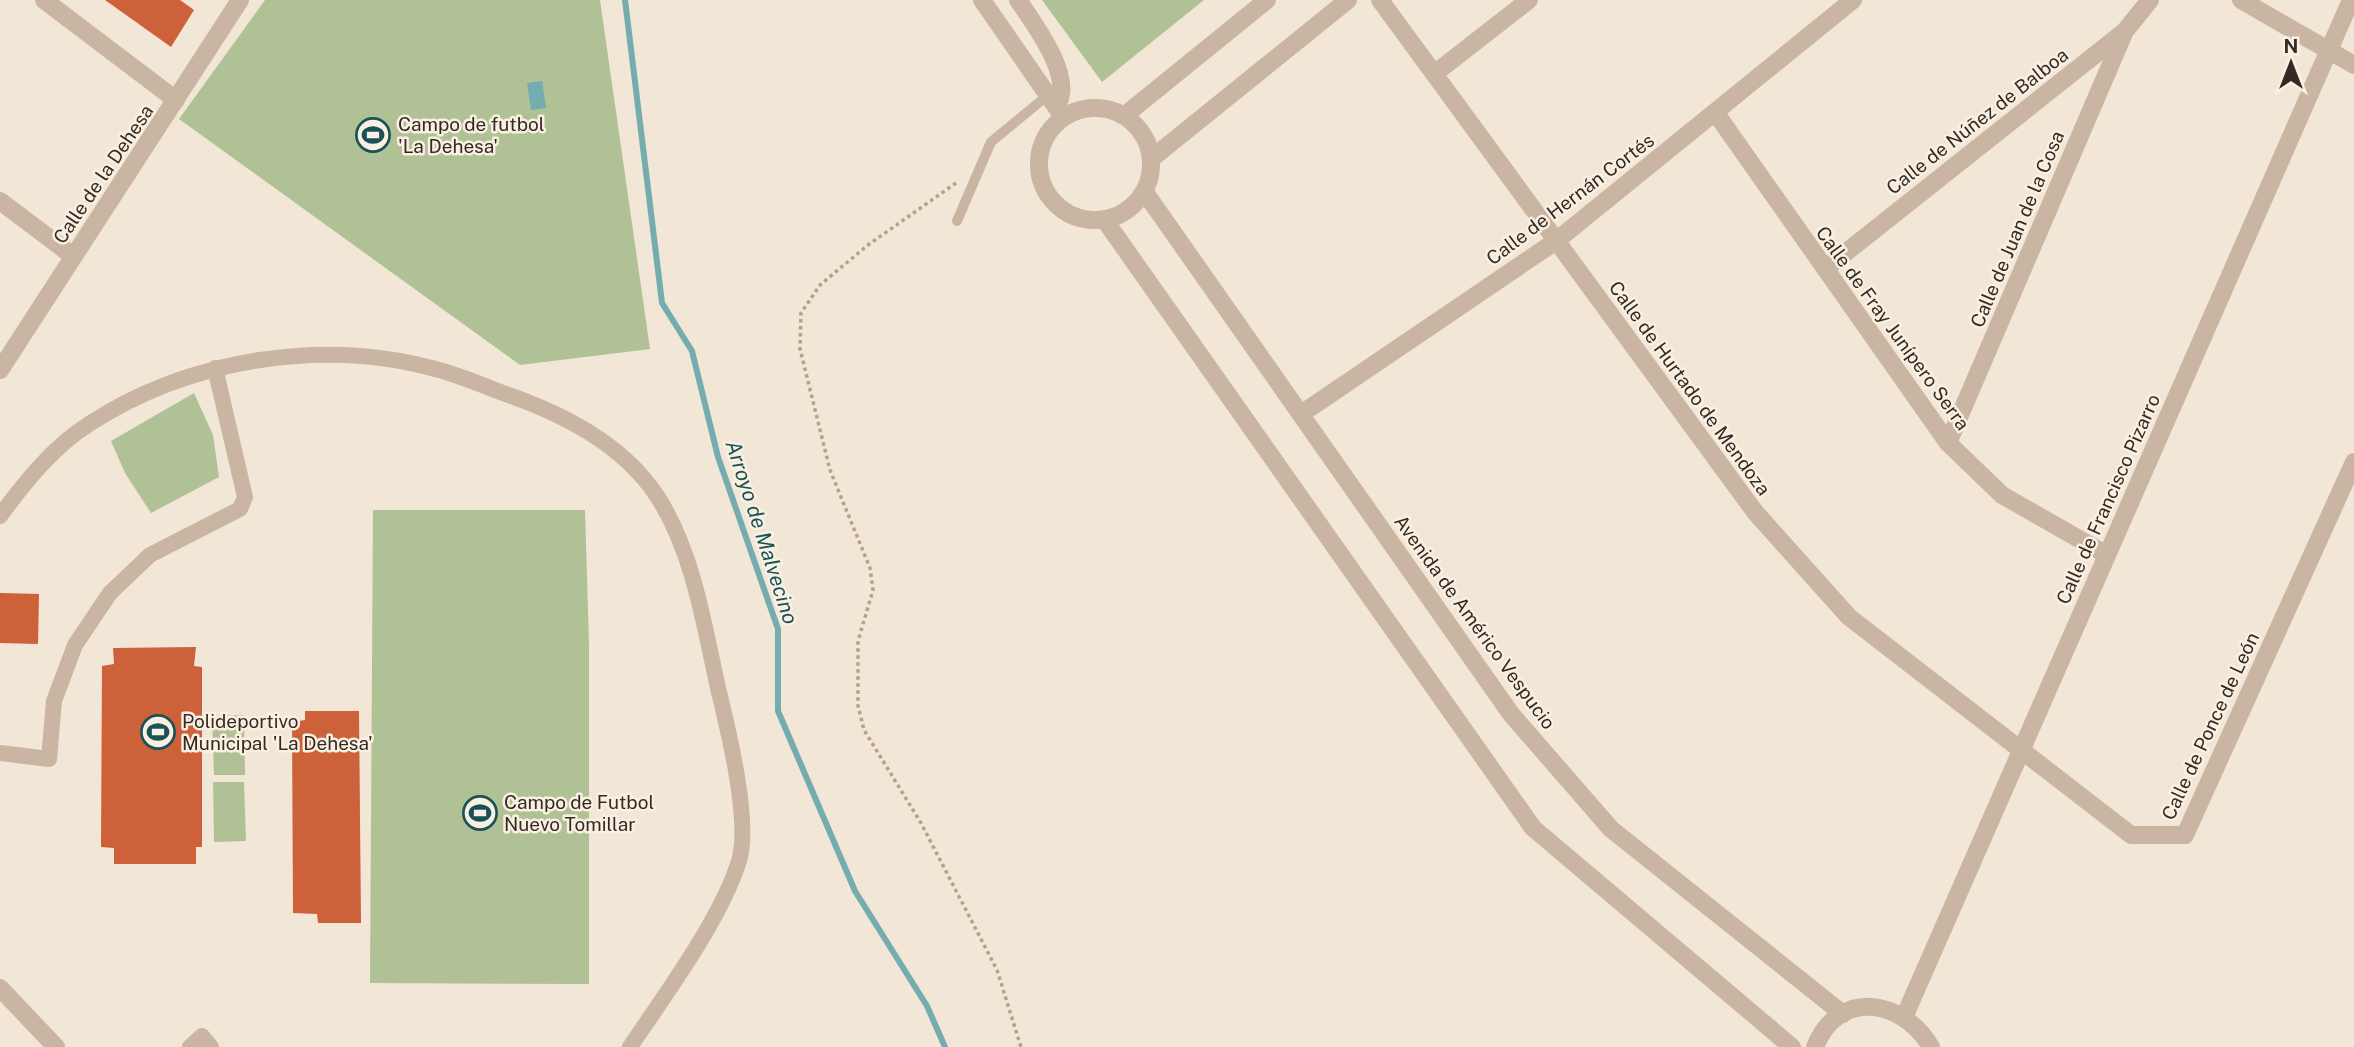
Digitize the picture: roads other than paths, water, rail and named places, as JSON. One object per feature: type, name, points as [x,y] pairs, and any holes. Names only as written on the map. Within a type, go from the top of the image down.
[{"type":"street","points":[[44,0],[176,100]]},
{"type":"street","points":[[982,0],[1056,106]]},
{"type":"street","points":[[1018,0],[1058,69],[1063,97],[1056,106],[1051,129],[1043,143],[1039,160],[1044,184],[1057,205],[1071,214],[1087,219],[1104,219],[1120,214],[1134,204],[1144,191],[1150,176],[1151,159],[1143,134],[1124,116],[1094,108],[1056,106]]},
{"type":"street","points":[[1124,116],[1267,0]]},
{"type":"street","points":[[1151,159],[1349,0]]},
{"type":"street","name":"Calle de Hurtado de Mendoza","points":[[1380,0],[1755,512],[1840,608],[2020,752]]},
{"type":"street","points":[[1434,74],[1529,0]]},
{"type":"street","name":"Calle de Hernán Cortés","points":[[1301,415],[1556,241],[1853,0]]},
{"type":"street","name":"Calle de Núñez de Balboa","points":[[1825,269],[2125,31],[2150,0]]},
{"type":"street","points":[[2241,0],[2354,65]]},
{"type":"street","name":"Calle de Francisco Pizarro","points":[[1905,1015],[2351,0]]},
{"type":"street","name":"Calle de la Dehesa","points":[[0,370],[176,100],[233,3]]},
{"type":"street","name":"Calle de Juan de la Cosa","points":[[1948,443],[2125,31]]},
{"type":"street","name":"Calle de Fray Junípero Serra","points":[[1715,112],[1948,443],[2002,495],[2107,555]]},
{"type":"street","name":"Avenida de Américo Vespucio","points":[[1144,191],[1511,714],[1611,829],[1843,1014]]},
{"type":"street","points":[[0,201],[73,256]]},
{"type":"street","points":[[1104,219],[1533,828],[1792,1047]]},
{"type":"street","points":[[0,516],[48,459],[89,424],[164,386],[215,368],[315,355],[386,360],[438,370],[534,404],[588,432],[624,456],[657,496],[681,544],[707,637],[730,740],[742,831],[740,858],[721,905],[630,1047]]},
{"type":"street","points":[[0,752],[49,759],[54,701],[75,645],[110,593],[150,555],[240,509],[245,497],[215,368]]},
{"type":"street","name":"Calle de Ponce de León","points":[[2020,752],[2131,835],[2185,835],[2354,462]]},
{"type":"street","points":[[0,988],[56,1047]]},
{"type":"street","points":[[1815,1047],[1826,1027],[1843,1014],[1863,1007],[1885,1008],[1905,1015],[1921,1030],[1931,1047]]},
{"type":"street","points":[[190,1047],[202,1036],[211,1047]]},
{"type":"lane","points":[[957,221],[991,142],[1056,106]]},
{"type":"water","points":[[542,81],[546,108],[531,110],[527,83]]},
{"type":"waterway","name":"Arroyo de Malvecino","points":[[625,0],[662,303],[692,351],[718,457],[778,629],[778,711],[855,891],[927,1006],[945,1047]]},
{"type":"place","name":"Campo de futbol 'La Dehesa'","points":[[373,135]]},
{"type":"place","name":"Polideportivo Municipal 'La Dehesa'","points":[[158,732]]},
{"type":"place","name":"Campo de Futbol Nuevo Tomillar","points":[[480,813]]}]
